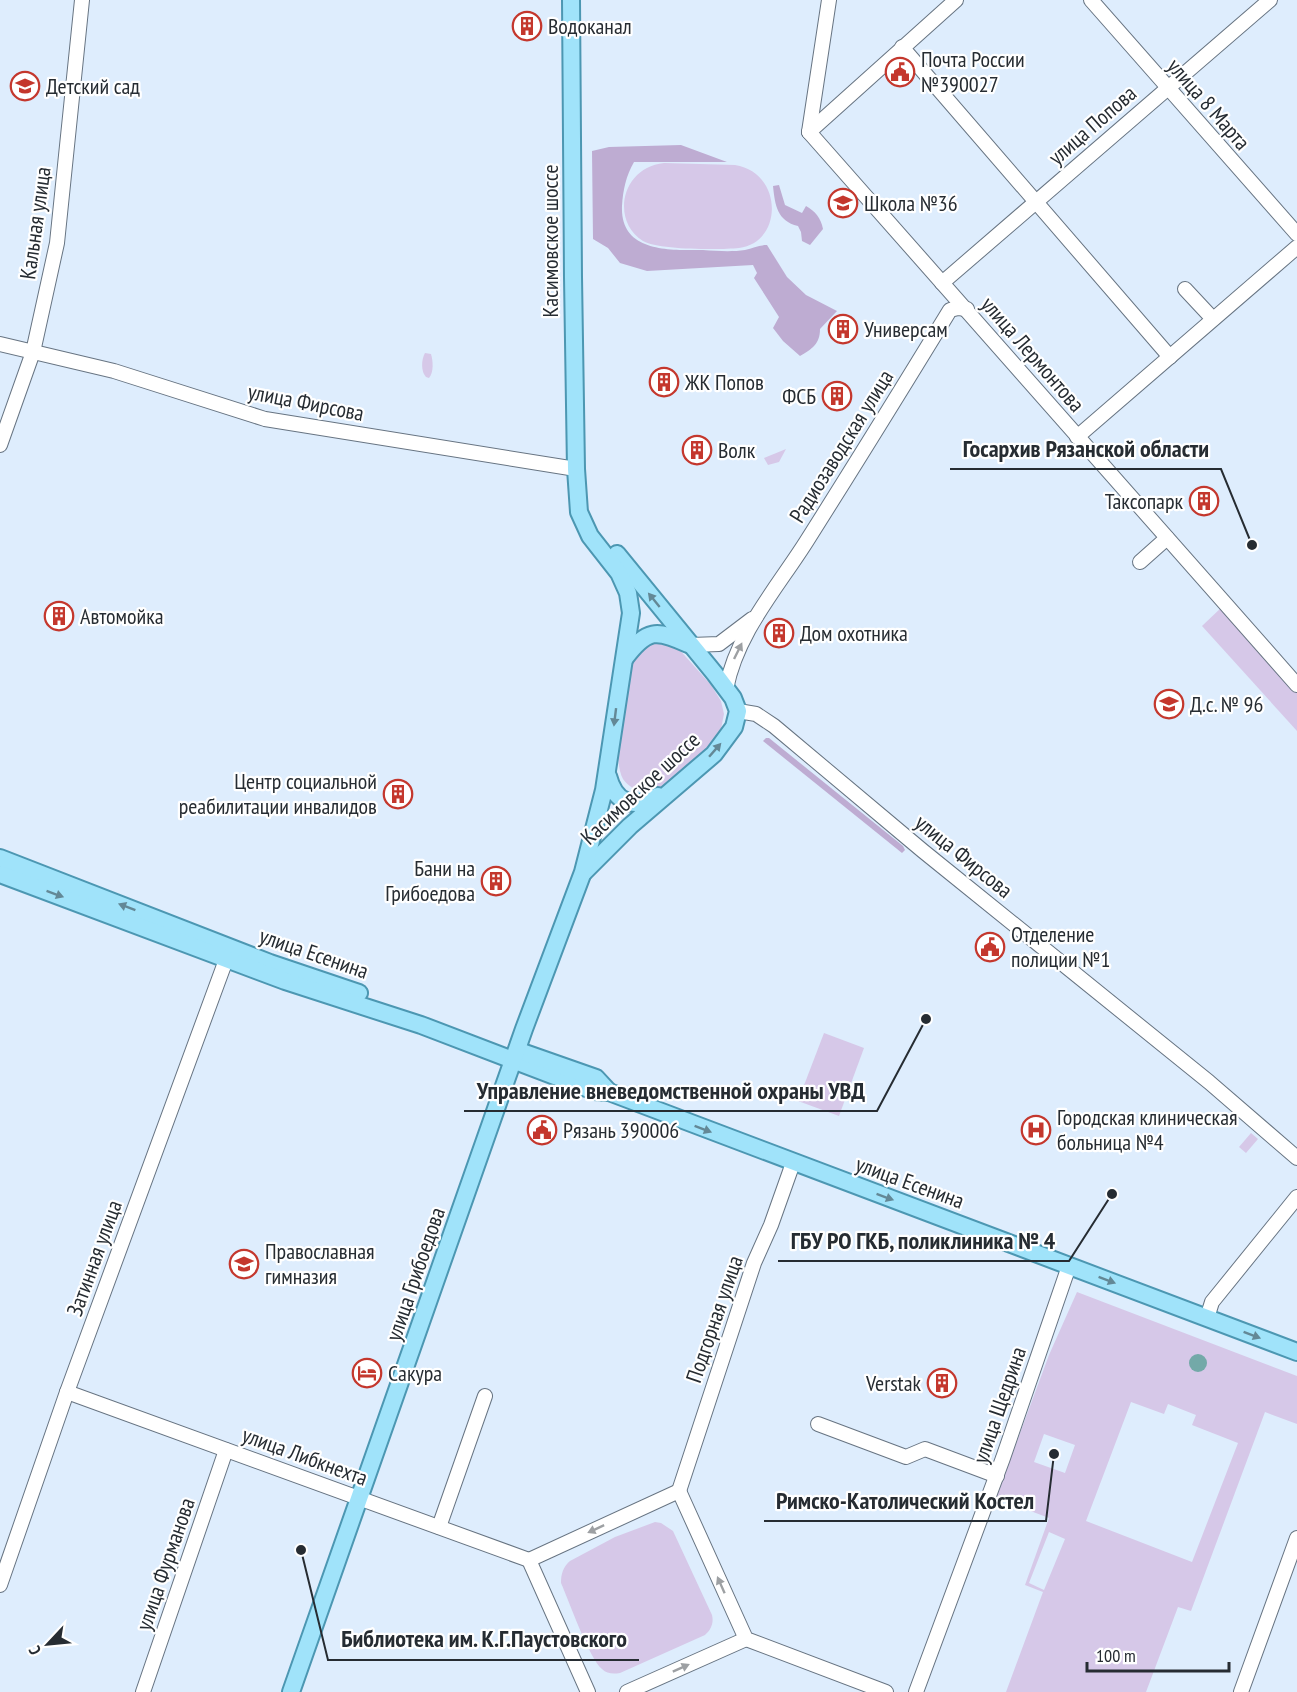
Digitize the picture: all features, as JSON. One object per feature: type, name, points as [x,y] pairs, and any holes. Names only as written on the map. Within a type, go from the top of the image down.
[{"type":"main road","name":"Касимовское шоссе","points":[[571,0],[573,278],[579,512],[590,536],[619,573],[628,593],[631,613],[610,787],[583,872]]},
{"type":"main road","name":"Касимовское шоссе","points":[[577,475],[591,518],[602,536],[726,689],[738,711],[734,727],[714,754],[630,826],[583,872]]},
{"type":"main road","points":[[624,659],[638,641],[651,634],[669,635],[691,645]]},
{"type":"main road","points":[[610,787],[632,803],[646,802],[672,789]]},
{"type":"main road","points":[[610,787],[630,826]]},
{"type":"main road","name":"улица Есенина","points":[[0,858],[228,952],[285,981],[515,1056],[594,1091],[609,1092],[1297,1352]]},
{"type":"main road","name":"улица Грибоедова","points":[[291,1692],[515,1056],[583,872]]},
{"type":"main road","name":"улица Есенина","points":[[0,874],[228,952]]},
{"type":"street","name":"Кальная улица","points":[[0,446],[33,352],[57,243],[82,0]]},
{"type":"street","points":[[809,132],[830,0]]},
{"type":"street","points":[[809,132],[956,0]]},
{"type":"street","name":"улица 8 Марта","points":[[1091,0],[1166,88],[1297,234]]},
{"type":"street","name":"улица Попова","points":[[942,283],[1270,0]]},
{"type":"street","points":[[902,47],[1170,357]]},
{"type":"street","name":"улица Лермонтова","points":[[809,132],[1297,685]]},
{"type":"street","points":[[1077,437],[1297,247]]},
{"type":"street","points":[[1185,289],[1214,320]]},
{"type":"street","name":"Радиозаводская улица","points":[[756,616],[789,569],[950,310],[967,309]]},
{"type":"street","name":"улица Фирсова","points":[[0,344],[114,371],[265,419],[577,475]]},
{"type":"street","points":[[1140,562],[1167,538]]},
{"type":"street","points":[[691,645],[720,644],[756,616]]},
{"type":"street","points":[[726,689],[729,671],[756,616]]},
{"type":"street","name":"улица Фирсова","points":[[738,711],[756,714],[774,726],[1209,1082],[1297,1158]]},
{"type":"street","name":"Затинная улица","points":[[0,1585],[67,1392],[228,952]]},
{"type":"street","name":"Подгорная улица","points":[[679,1491],[754,1263],[794,1163]]},
{"type":"street","points":[[1207,1318],[1212,1302],[1297,1197]]},
{"type":"street","name":"улица Щедрина","points":[[916,1692],[997,1476],[1069,1266]]},
{"type":"street","name":"улица Либкнехта","points":[[67,1392],[529,1560]]},
{"type":"street","points":[[439,1527],[485,1396]]},
{"type":"street","points":[[818,1425],[906,1456],[925,1449],[997,1476]]},
{"type":"street","name":"улица Фурманова","points":[[143,1692],[226,1450]]},
{"type":"street","points":[[588,1692],[529,1560],[679,1491],[746,1639]]},
{"type":"street","points":[[1241,1692],[1297,1539]]},
{"type":"street","points":[[627,1692],[746,1639],[886,1692]]},
{"type":"shaded area","points":[[681,145],[727,162],[634,162],[625,183],[622,206],[624,221],[629,233],[638,241],[650,246],[677,250],[735,251],[767,245],[787,277],[806,295],[837,311],[820,329],[819,339],[814,346],[800,356],[783,341],[773,328],[779,317],[754,278],[757,273],[753,265],[647,271],[620,263],[608,248],[593,239],[592,151],[609,147]]},
{"type":"shaded area","points":[[664,163],[735,165],[751,171],[762,181],[769,193],[772,208],[770,222],[764,234],[753,243],[730,249],[675,248],[643,241],[626,221],[625,196],[630,184],[638,174]]},
{"type":"shaded area","points":[[779,185],[785,205],[802,213],[806,206],[819,218],[823,229],[810,245],[802,241],[798,226],[791,224],[778,211],[773,186]]},
{"type":"shaded area","points":[[425,353],[431,354],[432,360],[429,378],[424,375],[422,369]]},
{"type":"shaded area","points":[[786,449],[779,462],[768,465],[764,458]]},
{"type":"shaded area","points":[[1223,606],[1297,689],[1297,731],[1202,626]]},
{"type":"shaded area","points":[[654,640],[677,647],[711,685],[721,701],[724,714],[721,729],[713,745],[667,784],[653,790],[637,791],[623,779],[619,768],[618,739],[630,662],[635,652]]},
{"type":"shaded area","points":[[769,738],[903,846],[905,850],[902,853],[763,741]]},
{"type":"shaded area","points":[[824,1033],[864,1048],[839,1116],[798,1101]]},
{"type":"shaded area","points":[[1251,1133],[1258,1139],[1246,1153],[1239,1147]]},
{"type":"shaded area","points":[[1077,1292],[1297,1376],[1297,1424],[1265,1412],[1191,1611],[1178,1607],[1146,1692],[1006,1692],[1043,1592],[1025,1585],[1049,1518],[996,1498],[1049,1355]],"holes":[[[1131,1402],[1164,1414],[1168,1404],[1196,1415],[1192,1425],[1238,1443],[1192,1562],[1086,1521]],[[1044,1434],[1075,1445],[1065,1473],[1034,1462]],[[1049,1532],[1065,1539],[1044,1590],[1029,1583]]]},
{"type":"shaded area","points":[[1198,1354],[1204,1357],[1207,1363],[1204,1369],[1198,1372],[1192,1369],[1189,1363],[1192,1357]]},
{"type":"shaded area","points":[[655,1522],[673,1531],[712,1615],[712,1626],[705,1635],[620,1673],[608,1673],[597,1663],[585,1642],[561,1583],[562,1574],[570,1561],[615,1537]]},
{"type":"place","name":"Водоканал","points":[[527,26]]},
{"type":"place","name":"Почта России №390027","points":[[900,72]]},
{"type":"place","name":"Детский сад","points":[[25,86]]},
{"type":"place","name":"Школа №36","points":[[843,203]]},
{"type":"place","name":"Универсам","points":[[843,329]]},
{"type":"place","name":"ЖК Попов","points":[[664,382]]},
{"type":"place","name":"ФСБ","points":[[837,396]]},
{"type":"place","name":"Волк","points":[[697,450]]},
{"type":"place","name":"Таксопарк","points":[[1204,501]]},
{"type":"place","name":"Госархив Рязанской области","points":[[1252,545]]},
{"type":"place","name":"Автомойка","points":[[59,616]]},
{"type":"place","name":"Дом охотника","points":[[779,633]]},
{"type":"place","name":"Д.с. № 96","points":[[1169,704]]},
{"type":"place","name":"Центр социальной реабилитации инвалидов","points":[[398,794]]},
{"type":"place","name":"Бани на Грибоедова","points":[[496,881]]},
{"type":"place","name":"Отделение полиции №1","points":[[990,947]]},
{"type":"place","name":"Управление вневедомственной охраны УВД","points":[[926,1019]]},
{"type":"place","name":"Рязань 390006","points":[[542,1130]]},
{"type":"place","name":"Городская клиническая больница №4","points":[[1036,1130]]},
{"type":"place","name":"ГБУ РО ГКБ, поликлиника № 4","points":[[1112,1194]]},
{"type":"place","name":"Православная гимназия","points":[[244,1264]]},
{"type":"place","name":"Сакура","points":[[367,1373]]},
{"type":"place","name":"Verstak","points":[[942,1383]]},
{"type":"place","name":"Римско-Католический Костел","points":[[1054,1454]]},
{"type":"place","name":"Библиотека им. К.Г.Паустовского","points":[[301,1550]]}]
